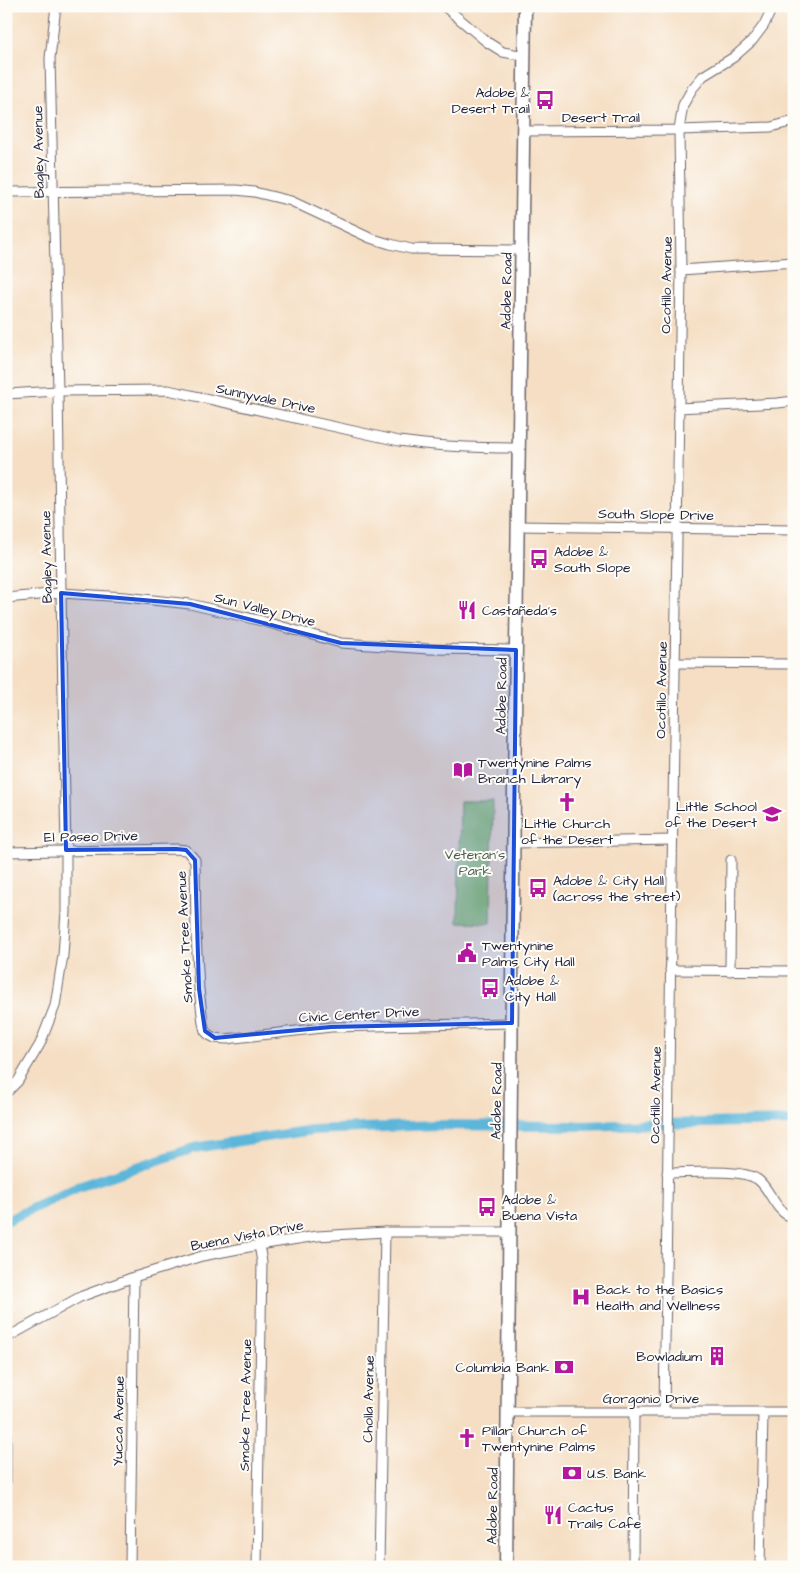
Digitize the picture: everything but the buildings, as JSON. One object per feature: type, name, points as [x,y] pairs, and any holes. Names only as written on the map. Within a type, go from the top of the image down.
[{"type":"main road","name":"Adobe Road","points":[[506,1567],[525,6]]},
{"type":"street","name":"Bagley Avenue","points":[[6,1094],[18,1081],[40,1044],[55,1006],[63,956],[66,912],[58,391],[50,58],[56,6]]},
{"type":"street","points":[[444,6],[487,42],[503,52],[525,56]]},
{"type":"street","name":"Ocotillo Avenue","points":[[664,1412],[681,270],[679,130],[683,105],[692,88],[702,76],[734,57],[752,41],[764,25],[772,6]]},
{"type":"street","name":"Desert Trail","points":[[524,131],[679,130],[771,127],[794,121]]},
{"type":"street","points":[[6,192],[236,190],[254,192],[291,201],[370,238],[411,249],[522,250]]},
{"type":"street","points":[[681,270],[794,262]]},
{"type":"street","name":"Sunnyvale Drive","points":[[6,394],[58,391],[168,390],[428,446],[519,448]]},
{"type":"street","points":[[678,408],[794,401]]},
{"type":"street","name":"South Slope Drive","points":[[518,526],[794,530]]},
{"type":"street","name":"Sun Valley Drive","points":[[6,598],[61,593],[125,596],[190,604],[262,621],[341,644],[428,649],[516,650]]},
{"type":"street","points":[[676,663],[794,664]]},
{"type":"street","points":[[514,843],[672,840]]},
{"type":"street","name":"El Paseo Drive","points":[[6,852],[176,849]]},
{"type":"street","name":"Smoke Tree Avenue","points":[[176,849],[186,850],[195,860],[195,925],[199,989],[203,1023],[205,1031],[209,1034]]},
{"type":"street","points":[[730,971],[731,860]]},
{"type":"street","points":[[670,970],[794,971]]},
{"type":"street","name":"Civic Center Drive","points":[[209,1034],[215,1038],[226,1039],[331,1027],[512,1023]]},
{"type":"street","points":[[667,1173],[747,1174],[759,1180],[778,1206],[789,1217],[794,1218]]},
{"type":"street","name":"Buena Vista Drive","points":[[6,1338],[80,1297],[134,1276],[202,1256],[317,1236],[385,1232],[509,1232]]},
{"type":"street","name":"Cholla Avenue","points":[[379,1567],[385,1232]]},
{"type":"street","name":"Smoke Tree Avenue","points":[[257,1567],[262,1262],[259,1245]]},
{"type":"street","name":"Yucca Avenue","points":[[130,1567],[134,1276]]},
{"type":"street","points":[[6,1406],[6,1481]]},
{"type":"street","name":"Gorgonio Drive","points":[[508,1412],[794,1412]]},
{"type":"street","points":[[633,1567],[634,1412]]},
{"type":"street","points":[[760,1567],[763,1412]]},
{"type":"highlighted area","points":[[61,593],[190,604],[341,643],[516,650],[512,1023],[331,1027],[215,1038],[205,1031],[199,989],[195,860],[186,850],[176,849],[66,850]]},
{"type":"green space","name":"Veteran's Park","points":[[460,801],[493,801],[491,923],[458,922]]},
{"type":"waterway","points":[[6,1221],[78,1187],[194,1148],[312,1130],[436,1125],[576,1126],[794,1121]]},
{"type":"place","name":"Adobe & Desert Trail","points":[[545,100]]},
{"type":"place","name":"Adobe & South Slope","points":[[539,559]]},
{"type":"place","name":"Castañeda's","points":[[467,610]]},
{"type":"place","name":"Twentynine Palms Branch Library","points":[[463,770]]},
{"type":"place","name":"Little Church of the Desert","points":[[567,802]]},
{"type":"place","name":"Little School of the Desert","points":[[772,814]]},
{"type":"place","name":"Adobe & City Hall (across the street)","points":[[538,888]]},
{"type":"place","name":"Twentynine Palms City Hall","points":[[467,953]]},
{"type":"place","name":"Adobe & City Hall","points":[[490,988]]},
{"type":"place","name":"Adobe & Buena Vista","points":[[487,1207]]},
{"type":"place","name":"Back to the Basics Health and Wellness","points":[[581,1297]]},
{"type":"place","name":"Bowladium","points":[[717,1356]]},
{"type":"place","name":"Columbia Bank","points":[[564,1367]]},
{"type":"place","name":"Pillar Church of Twentynine Palms","points":[[467,1438]]},
{"type":"place","name":"U.S. Bank","points":[[572,1473]]},
{"type":"place","name":"Cactus Trails Cafe","points":[[553,1515]]}]
